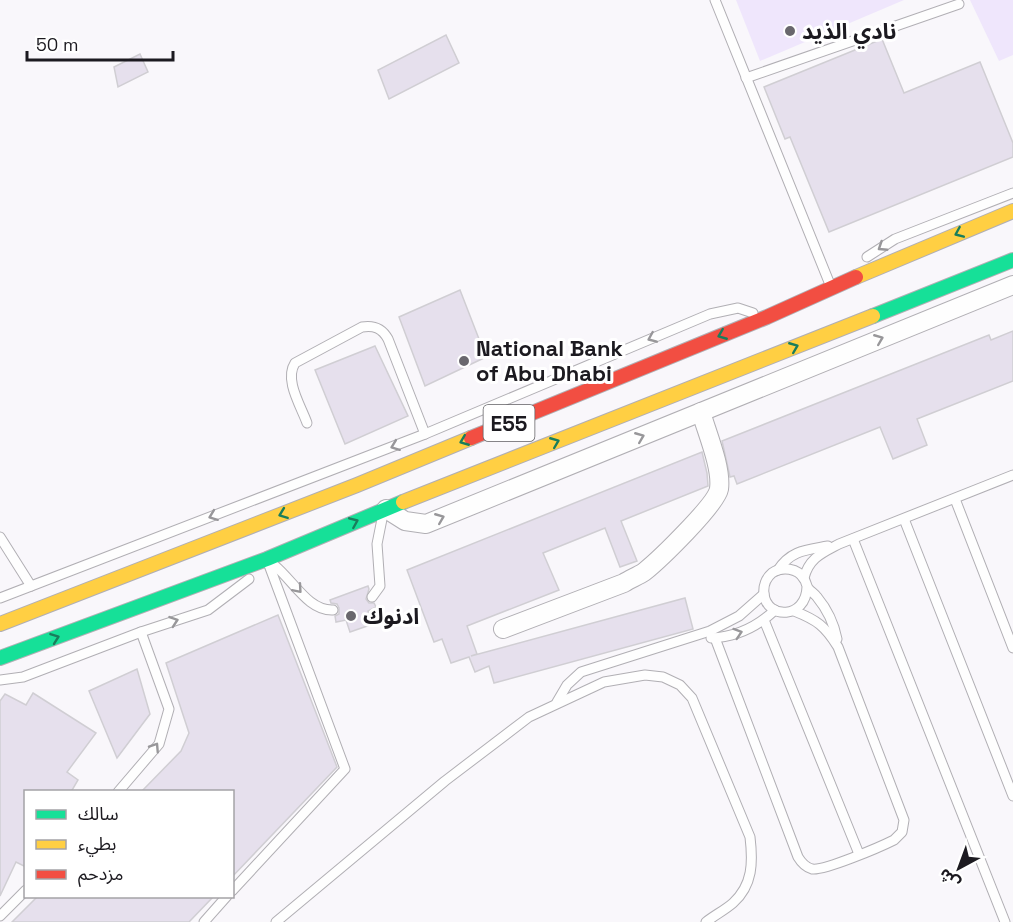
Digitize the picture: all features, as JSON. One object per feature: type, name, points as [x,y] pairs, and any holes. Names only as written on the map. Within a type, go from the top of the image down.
[{"type":"highway","name":"E55","points":[[0,624],[357,485],[767,317],[831,287],[1013,211]]},
{"type":"highway","name":"E55","points":[[0,658],[267,560],[386,509],[1013,260]]},
{"type":"street","points":[[386,509],[405,521],[426,524],[1013,285]]},
{"type":"street","points":[[503,629],[642,574],[711,504],[718,492],[719,478],[700,412]]},
{"type":"lane","points":[[715,0],[831,287],[885,244],[1013,193]]},
{"type":"lane","points":[[746,78],[959,4]]},
{"type":"lane","points":[[0,598],[425,434],[710,314],[738,308],[767,317]]},
{"type":"lane","points":[[307,423],[291,379],[290,373],[295,363],[351,333],[370,326],[384,332],[388,339],[425,434]]},
{"type":"lane","points":[[715,638],[801,863],[812,869],[819,869],[894,840],[902,832],[904,820],[825,608],[806,583],[797,571],[788,568],[778,570],[770,575],[765,584],[764,594],[767,603],[774,610],[784,613],[794,611],[802,606],[807,597],[806,583],[806,569],[818,554],[1013,475]]},
{"type":"lane","points":[[954,499],[1013,648]]},
{"type":"lane","points":[[372,597],[380,586],[377,544],[378,532],[386,509]]},
{"type":"lane","points":[[904,519],[1013,796]]},
{"type":"lane","points":[[0,537],[31,586]]},
{"type":"lane","points":[[853,539],[1005,922]]},
{"type":"lane","points":[[778,570],[783,562],[796,552],[839,544]]},
{"type":"lane","points":[[267,560],[290,580],[310,603],[321,609],[333,610]]},
{"type":"lane","points":[[0,680],[23,677],[141,632],[208,610],[238,589],[267,560]]},
{"type":"lane","points":[[234,889],[345,769],[267,560]]},
{"type":"lane","points":[[557,702],[574,677],[589,668],[694,636],[725,624],[739,616],[764,594]]},
{"type":"lane","points":[[694,636],[715,638],[736,634],[764,620],[774,610]]},
{"type":"lane","points":[[794,611],[813,618],[828,630],[838,647]]},
{"type":"lane","points":[[764,620],[859,854]]},
{"type":"lane","points":[[120,790],[159,744],[169,709],[141,632]]},
{"type":"lane","points":[[276,922],[445,781],[530,717],[557,702],[604,682],[645,675],[663,677],[680,685],[693,698],[750,837],[753,861],[747,883],[734,902],[706,922]]},
{"type":"lane","points":[[0,916],[24,892]]},
{"type":"lane","points":[[204,922],[226,898]]},
{"type":"shaded area","name":"نادي الذيد","points":[[736,0],[904,0],[760,61]]},
{"type":"shaded area","points":[[970,0],[1013,0],[1013,55],[999,61]]},
{"type":"building","points":[[446,35],[459,63],[389,99],[378,70]]},
{"type":"building","points":[[882,39],[904,93],[980,62],[1013,143],[1013,157],[829,232],[790,137],[785,139],[764,87]]},
{"type":"building","points":[[140,54],[148,72],[118,87],[114,67]]},
{"type":"building","points":[[460,290],[486,357],[425,386],[399,317]]},
{"type":"building","points":[[1013,331],[1013,381],[917,419],[927,445],[893,459],[880,427],[737,484],[734,476],[730,477],[722,441],[989,335],[991,340]]},
{"type":"building","points":[[375,346],[408,416],[345,444],[315,370]]},
{"type":"building","points":[[702,452],[708,486],[621,521],[637,561],[620,567],[605,528],[543,553],[559,590],[467,626],[477,654],[471,656],[685,598],[693,629],[494,683],[489,666],[475,672],[469,657],[451,663],[442,639],[434,642],[407,570]]},
{"type":"building","points":[[368,586],[366,599],[369,603],[374,603],[376,607],[368,611],[373,624],[350,632],[346,620],[336,622],[335,616],[339,614],[339,608],[330,600]]},
{"type":"building","points":[[278,615],[337,767],[234,875],[234,790],[143,790],[181,751],[189,733],[166,663]]},
{"type":"building","points":[[137,669],[150,714],[117,758],[89,691]]},
{"type":"building","points":[[33,693],[96,733],[67,772],[78,780],[72,790],[24,790],[24,866],[16,862],[0,896],[0,701],[5,694],[26,705]]},
{"type":"building","points":[[36,898],[212,898],[189,922],[12,922]]},
{"type":"traffic: fast","points":[[873,316],[1013,260]]},
{"type":"traffic: fast","points":[[0,658],[267,559],[403,502]]},
{"type":"traffic: slow","points":[[856,277],[1013,211]]},
{"type":"traffic: slow","points":[[403,502],[873,316]]},
{"type":"traffic: slow","points":[[0,624],[357,485],[471,438]]},
{"type":"traffic: jam","points":[[471,438],[767,317],[856,277]]},
{"type":"place","name":"نادي الذيد","points":[[790,31]]},
{"type":"place","name":"National Bank of Abu Dhabi","points":[[464,361]]},
{"type":"place","name":"ادنوك","points":[[351,616]]}]
